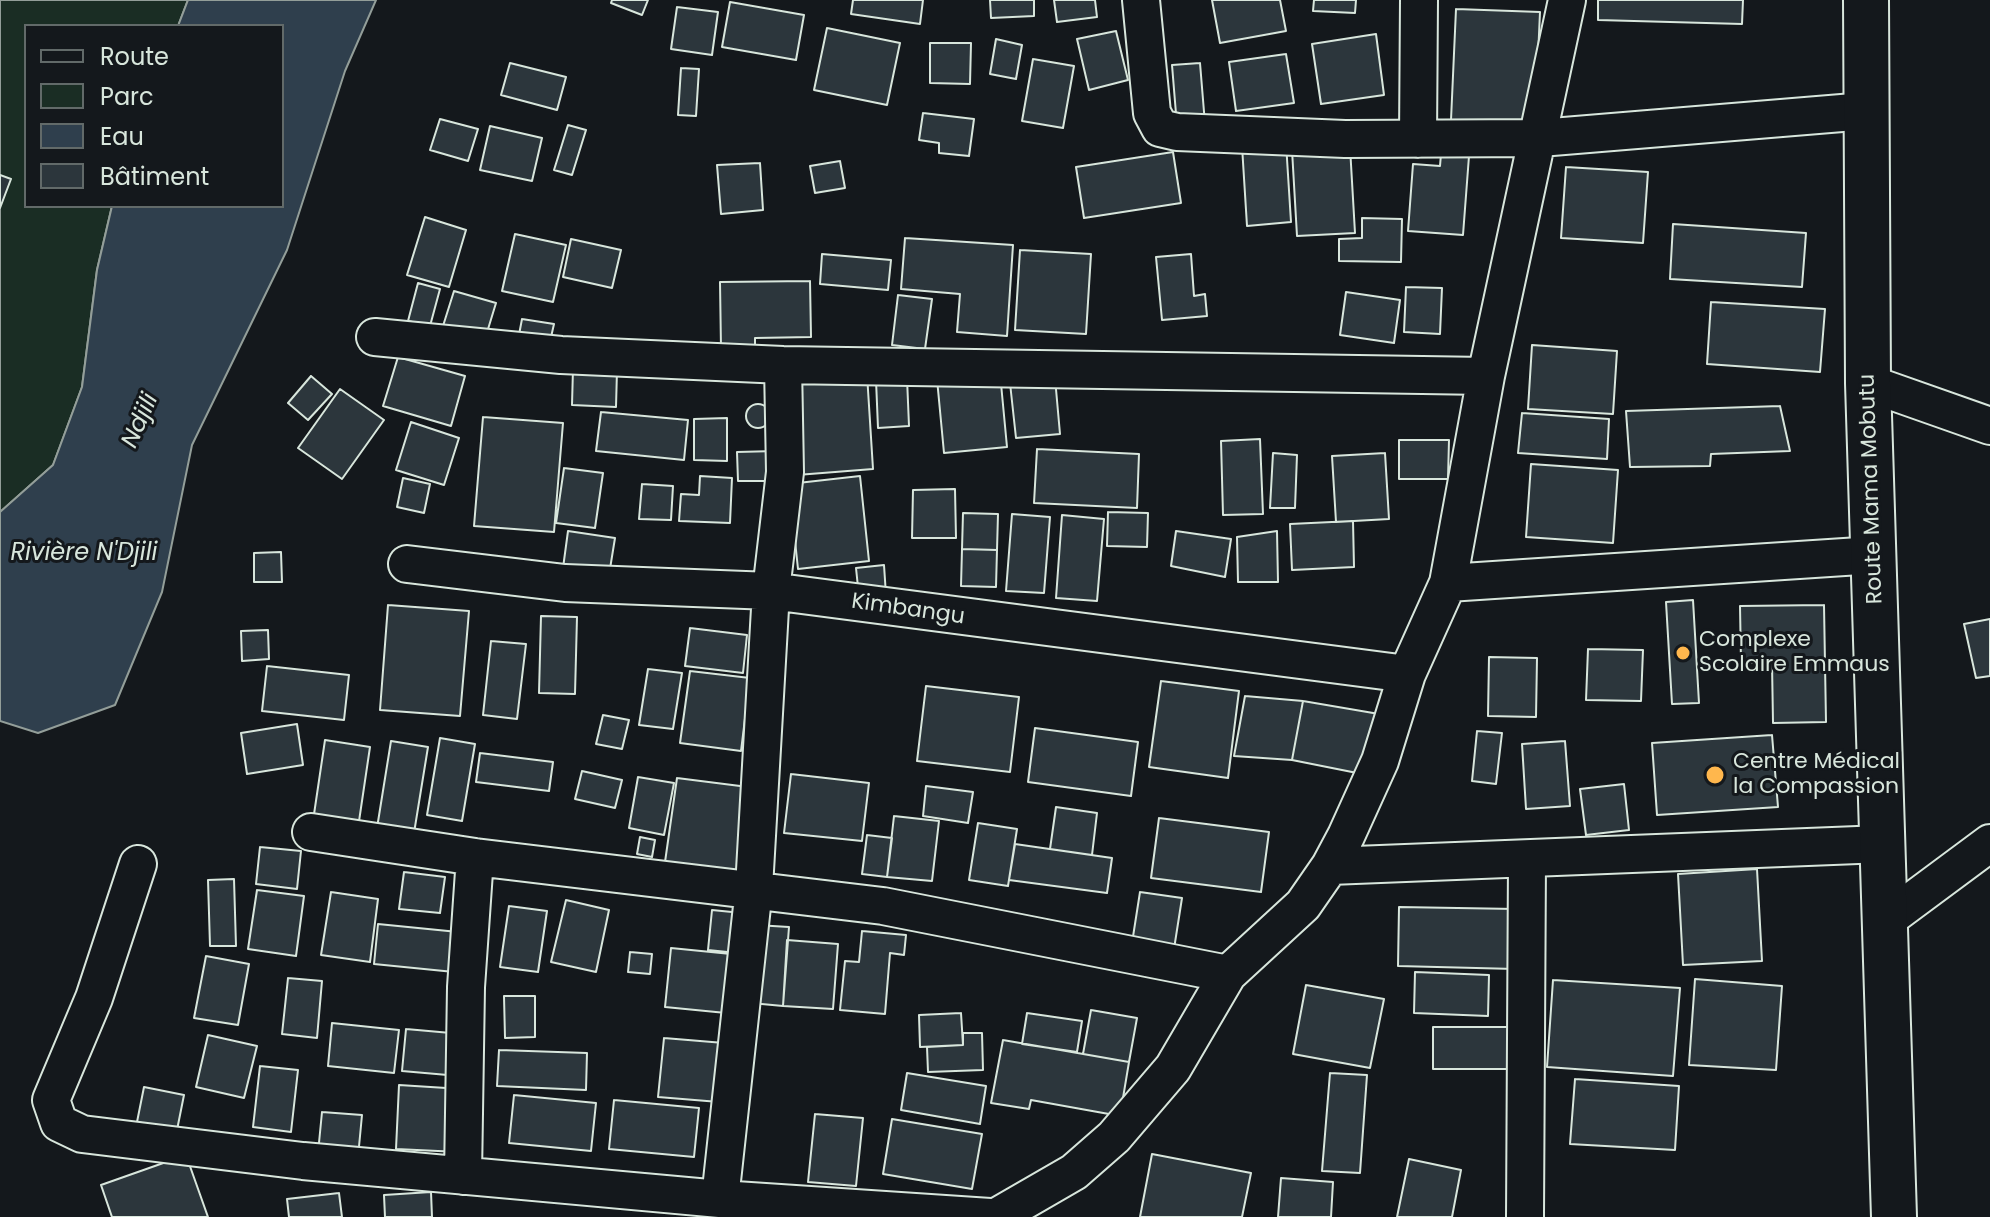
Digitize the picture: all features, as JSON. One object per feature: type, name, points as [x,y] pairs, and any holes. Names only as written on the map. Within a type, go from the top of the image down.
[{"type":"street","points":[[1141,0],[1152,113],[1160,128],[1177,132],[1345,139],[1540,138],[1866,111]]},
{"type":"street","points":[[1418,139],[1419,0]]},
{"type":"street","points":[[138,864],[94,998],[51,1100],[59,1123],[82,1134],[303,1161],[463,1176],[720,1199],[993,1217],[1074,1172],[1114,1137],[1173,1068],[1228,974],[1303,905],[1330,866],[1380,761],[1407,674],[1448,583],[1486,376],[1540,138],[1567,0]]},
{"type":"street","name":"Route Mama Mobutu","points":[[1866,0],[1868,383],[1894,1217]]},
{"type":"street","points":[[375,337],[561,355],[783,365],[1486,376]]},
{"type":"street","points":[[720,1199],[754,888],[771,591],[785,472],[783,365]]},
{"type":"street","points":[[1868,383],[1990,426]]},
{"type":"street","points":[[1448,583],[1875,555]]},
{"type":"street","name":"Kimbangu","points":[[407,564],[565,583],[771,591],[1407,674]]},
{"type":"street","points":[[311,832],[475,857],[754,888],[883,906],[1228,974]]},
{"type":"street","points":[[1885,921],[1990,843]]},
{"type":"street","points":[[1330,866],[1883,844]]},
{"type":"street","points":[[463,1176],[466,987],[475,857]]},
{"type":"street","points":[[1525,1217],[1527,860]]},
{"type":"green space","points":[[0,0],[188,0],[179,24],[24,24],[24,208],[112,208],[97,270],[82,387],[53,465],[0,512]]},
{"type":"water","name":"Rivière N'Djili","points":[[188,0],[376,0],[345,71],[287,250],[192,445],[162,592],[115,705],[38,733],[0,721],[0,512],[53,465],[82,387],[97,270],[112,208],[284,208],[284,24],[179,24]]},
{"type":"building","points":[[612,0],[648,0],[642,15],[611,3]]},
{"type":"building","points":[[853,0],[923,0],[920,24],[851,14]]},
{"type":"building","points":[[990,0],[1034,0],[1034,16],[991,18]]},
{"type":"building","points":[[1054,0],[1095,0],[1097,17],[1057,22]]},
{"type":"building","points":[[1212,0],[1280,0],[1286,31],[1220,43]]},
{"type":"building","points":[[1314,0],[1356,0],[1355,13],[1313,11]]},
{"type":"building","points":[[1598,0],[1743,0],[1742,24],[1598,20]]},
{"type":"building","points":[[730,2],[804,15],[796,60],[722,47]]},
{"type":"building","points":[[677,7],[718,12],[712,55],[671,49]]},
{"type":"building","points":[[1456,9],[1540,12],[1535,124],[1451,120]]},
{"type":"building","points":[[827,28],[900,43],[887,105],[814,90]]},
{"type":"building","points":[[1116,31],[1128,80],[1089,90],[1077,39]]},
{"type":"building","points":[[1376,34],[1384,95],[1321,104],[1312,44]]},
{"type":"building","points":[[996,39],[1022,45],[1016,79],[990,74]]},
{"type":"building","points":[[930,43],[971,43],[970,84],[930,83]]},
{"type":"building","points":[[1286,54],[1294,103],[1236,111],[1229,62]]},
{"type":"building","points":[[1033,59],[1074,66],[1063,128],[1022,121]]},
{"type":"building","points":[[510,63],[566,77],[557,110],[501,95]]},
{"type":"building","points":[[1200,63],[1205,124],[1177,126],[1172,65]]},
{"type":"building","points":[[681,68],[699,69],[696,116],[678,115]]},
{"type":"building","points":[[923,113],[974,119],[969,156],[939,153],[939,143],[919,140]]},
{"type":"building","points":[[440,119],[478,129],[468,161],[430,150]]},
{"type":"building","points":[[568,125],[586,130],[572,175],[554,170]]},
{"type":"building","points":[[490,126],[542,138],[532,181],[480,170]]},
{"type":"building","points":[[1286,143],[1291,222],[1247,226],[1242,146]]},
{"type":"building","points":[[1350,147],[1355,233],[1297,236],[1292,150]]},
{"type":"building","points":[[1173,152],[1181,203],[1084,218],[1076,167]]},
{"type":"building","points":[[1441,154],[1469,156],[1463,235],[1408,231],[1413,164],[1440,166]]},
{"type":"building","points":[[840,161],[845,188],[815,193],[810,166]]},
{"type":"building","points":[[760,163],[763,210],[721,214],[717,165]]},
{"type":"building","points":[[1566,167],[1648,172],[1643,243],[1561,238]]},
{"type":"building","points":[[0,175],[11,179],[0,208]]},
{"type":"building","points":[[425,217],[466,230],[449,287],[407,275]]},
{"type":"building","points":[[1362,218],[1402,219],[1401,262],[1339,261],[1339,239],[1362,238]]},
{"type":"building","points":[[1673,224],[1806,233],[1802,287],[1670,279]]},
{"type":"building","points":[[515,234],[566,245],[553,302],[502,291]]},
{"type":"building","points":[[905,238],[1013,245],[1007,336],[957,332],[960,294],[901,289]]},
{"type":"building","points":[[571,239],[621,250],[612,288],[563,277]]},
{"type":"building","points":[[1020,250],[1091,254],[1086,334],[1015,330]]},
{"type":"building","points":[[822,254],[891,260],[888,290],[820,284]]},
{"type":"building","points":[[1191,254],[1194,296],[1205,294],[1207,316],[1162,320],[1156,257]]},
{"type":"building","points":[[810,281],[811,337],[755,338],[755,349],[721,349],[720,282]]},
{"type":"building","points":[[418,283],[440,289],[430,326],[408,321]]},
{"type":"building","points":[[1406,287],[1442,288],[1440,334],[1404,332]]},
{"type":"building","points":[[454,291],[496,303],[485,339],[443,326]]},
{"type":"building","points":[[1346,292],[1400,300],[1394,343],[1340,335]]},
{"type":"building","points":[[898,295],[932,299],[925,349],[892,345]]},
{"type":"building","points":[[1711,302],[1825,309],[1820,372],[1707,364]]},
{"type":"building","points":[[522,319],[554,324],[549,346],[518,340]]},
{"type":"building","points":[[1532,345],[1617,351],[1613,414],[1528,409]]},
{"type":"building","points":[[398,357],[465,376],[451,426],[383,406]]},
{"type":"building","points":[[573,368],[617,370],[616,407],[572,405]]},
{"type":"building","points":[[1000,373],[1007,447],[944,453],[937,379]]},
{"type":"building","points":[[867,374],[873,469],[797,475],[790,379]]},
{"type":"building","points":[[311,376],[332,394],[308,420],[288,403]]},
{"type":"building","points":[[907,378],[909,426],[878,428],[876,380]]},
{"type":"building","points":[[1055,378],[1060,434],[1016,438],[1010,383]]},
{"type":"building","points":[[340,389],[384,420],[342,479],[298,448]]},
{"type":"building","points":[[758,404],[767,407],[770,416],[767,425],[758,428],[749,425],[746,416],[749,407]]},
{"type":"building","points":[[1780,406],[1790,451],[1711,454],[1710,466],[1630,467],[1626,411]]},
{"type":"building","points":[[601,412],[688,420],[684,460],[596,451]]},
{"type":"building","points":[[1522,413],[1609,419],[1607,459],[1518,453]]},
{"type":"building","points":[[483,417],[563,423],[554,532],[474,526]]},
{"type":"building","points":[[727,418],[727,461],[694,460],[694,419]]},
{"type":"building","points":[[411,422],[459,438],[444,485],[396,470]]},
{"type":"building","points":[[1260,439],[1263,514],[1223,515],[1221,441]]},
{"type":"building","points":[[1399,440],[1449,440],[1448,479],[1399,479]]},
{"type":"building","points":[[1037,449],[1139,454],[1137,508],[1034,503]]},
{"type":"building","points":[[776,451],[776,481],[738,481],[737,452]]},
{"type":"building","points":[[1273,453],[1297,455],[1295,508],[1270,508]]},
{"type":"building","points":[[1385,453],[1389,519],[1336,522],[1332,456]]},
{"type":"building","points":[[1531,464],[1618,470],[1613,543],[1526,537]]},
{"type":"building","points":[[564,468],[603,473],[595,528],[556,523]]},
{"type":"building","points":[[700,476],[732,478],[730,523],[679,521],[681,494],[699,495]]},
{"type":"building","points":[[860,476],[869,561],[798,569],[789,484]]},
{"type":"building","points":[[403,478],[430,484],[424,513],[397,507]]},
{"type":"building","points":[[642,484],[673,486],[671,520],[639,519]]},
{"type":"building","points":[[955,489],[956,538],[912,538],[913,490]]},
{"type":"building","points":[[1108,512],[1148,513],[1147,547],[1107,546]]},
{"type":"building","points":[[963,513],[998,514],[997,550],[962,549]]},
{"type":"building","points":[[1012,514],[1050,517],[1044,593],[1006,591]]},
{"type":"building","points":[[1062,515],[1104,519],[1097,601],[1056,598]]},
{"type":"building","points":[[1353,521],[1354,567],[1292,570],[1290,524]]},
{"type":"building","points":[[568,531],[615,538],[609,575],[563,568]]},
{"type":"building","points":[[1176,531],[1231,539],[1225,577],[1171,566]]},
{"type":"building","points":[[1277,531],[1278,582],[1238,582],[1237,537]]},
{"type":"building","points":[[962,549],[997,550],[996,587],[961,586]]},
{"type":"building","points":[[281,552],[282,582],[254,582],[254,553]]},
{"type":"building","points":[[884,565],[886,595],[859,597],[856,568]]},
{"type":"building","name":"Complexe Scolaire Emmaus","points":[[1693,600],[1699,703],[1672,704],[1666,602]]},
{"type":"building","points":[[388,605],[469,611],[460,716],[380,710]]},
{"type":"building","points":[[1824,605],[1826,722],[1773,723],[1772,663],[1741,663],[1740,606]]},
{"type":"building","points":[[541,616],[577,617],[575,694],[539,693]]},
{"type":"building","points":[[1990,619],[1990,676],[1976,678],[1964,624]]},
{"type":"building","points":[[690,628],[747,635],[743,673],[685,666]]},
{"type":"building","points":[[268,630],[269,659],[242,661],[241,631]]},
{"type":"building","points":[[491,641],[526,644],[517,719],[483,715]]},
{"type":"building","points":[[1588,649],[1643,650],[1641,701],[1586,700]]},
{"type":"building","points":[[1489,657],[1537,658],[1536,717],[1488,716]]},
{"type":"building","points":[[267,666],[349,675],[344,720],[262,711]]},
{"type":"building","points":[[648,669],[682,673],[673,729],[639,725]]},
{"type":"building","points":[[690,671],[750,678],[741,751],[680,743]]},
{"type":"building","points":[[1161,681],[1239,691],[1228,778],[1149,767]]},
{"type":"building","points":[[926,686],[1019,697],[1010,772],[917,761]]},
{"type":"building","points":[[1245,696],[1303,701],[1292,760],[1234,756]]},
{"type":"building","points":[[1303,701],[1379,714],[1367,775],[1292,760]]},
{"type":"building","points":[[603,715],[629,720],[622,749],[596,744]]},
{"type":"building","points":[[297,724],[303,765],[247,774],[241,733]]},
{"type":"building","points":[[1035,728],[1138,742],[1131,796],[1028,782]]},
{"type":"building","points":[[1477,731],[1502,733],[1496,784],[1472,781]]},
{"type":"building","name":"Centre Médical la Compassion","points":[[1772,735],[1778,807],[1657,815],[1652,743]]},
{"type":"building","points":[[440,738],[475,744],[462,821],[427,815]]},
{"type":"building","points":[[325,740],[370,747],[358,828],[313,821]]},
{"type":"building","points":[[391,741],[428,747],[414,833],[377,828]]},
{"type":"building","points":[[1565,741],[1570,806],[1526,809],[1522,744]]},
{"type":"building","points":[[480,753],[553,762],[549,791],[476,782]]},
{"type":"building","points":[[582,771],[622,780],[615,808],[575,799]]},
{"type":"building","points":[[791,774],[869,783],[862,841],[784,833]]},
{"type":"building","points":[[638,777],[674,783],[664,835],[629,828]]},
{"type":"building","points":[[677,778],[748,787],[736,878],[664,869]]},
{"type":"building","points":[[1624,784],[1629,830],[1586,835],[1580,789]]},
{"type":"building","points":[[926,786],[973,792],[968,823],[923,816]]},
{"type":"building","points":[[1056,807],[1097,813],[1092,855],[1050,849]]},
{"type":"building","points":[[894,816],[939,821],[932,881],[887,877]]},
{"type":"building","points":[[1159,818],[1269,832],[1261,892],[1151,878]]},
{"type":"building","points":[[978,823],[1017,829],[1008,886],[969,880]]},
{"type":"building","points":[[867,835],[892,838],[887,877],[862,874]]},
{"type":"building","points":[[640,837],[655,840],[652,857],[637,854]]},
{"type":"building","points":[[1015,844],[1112,858],[1107,893],[1009,880]]},
{"type":"building","points":[[260,847],[301,851],[297,889],[256,884]]},
{"type":"building","points":[[1757,869],[1762,961],[1683,965],[1678,874]]},
{"type":"building","points":[[404,872],[445,877],[440,913],[399,909]]},
{"type":"building","points":[[234,879],[236,946],[210,946],[208,880]]},
{"type":"building","points":[[257,890],[304,896],[296,956],[248,949]]},
{"type":"building","points":[[331,892],[378,899],[370,962],[321,955]]},
{"type":"building","points":[[1140,892],[1182,898],[1174,949],[1132,943]]},
{"type":"building","points":[[566,900],[609,910],[596,972],[551,962]]},
{"type":"building","points":[[509,906],[547,911],[538,972],[500,967]]},
{"type":"building","points":[[1399,907],[1516,909],[1515,969],[1398,966]]},
{"type":"building","points":[[712,910],[742,913],[737,953],[708,950]]},
{"type":"building","points":[[378,924],[458,932],[454,972],[374,964]]},
{"type":"building","points":[[756,925],[789,927],[783,1006],[751,1003]]},
{"type":"building","points":[[862,931],[906,935],[904,955],[890,953],[885,1014],[840,1010],[845,961],[859,962]]},
{"type":"building","points":[[787,940],[838,944],[833,1009],[783,1006]]},
{"type":"building","points":[[671,948],[731,954],[726,1013],[665,1007]]},
{"type":"building","points":[[630,952],[652,954],[650,974],[628,972]]},
{"type":"building","points":[[206,956],[249,964],[238,1025],[194,1018]]},
{"type":"building","points":[[1415,972],[1489,975],[1488,1016],[1414,1013]]},
{"type":"building","points":[[288,978],[322,981],[317,1038],[282,1034]]},
{"type":"building","points":[[1695,979],[1782,986],[1776,1070],[1689,1065]]},
{"type":"building","points":[[1553,980],[1680,988],[1673,1076],[1547,1067]]},
{"type":"building","points":[[1306,985],[1384,999],[1370,1068],[1293,1054]]},
{"type":"building","points":[[504,996],[535,996],[535,1037],[505,1038]]},
{"type":"building","points":[[1091,1010],[1137,1018],[1129,1062],[1083,1054]]},
{"type":"building","points":[[961,1013],[963,1045],[920,1047],[919,1015]]},
{"type":"building","points":[[1027,1013],[1082,1021],[1077,1052],[1022,1044]]},
{"type":"building","points":[[332,1023],[399,1030],[394,1073],[328,1066]]},
{"type":"building","points":[[1433,1027],[1515,1027],[1515,1069],[1433,1069]]},
{"type":"building","points":[[406,1029],[462,1034],[459,1076],[402,1071]]},
{"type":"building","points":[[963,1033],[982,1033],[983,1070],[928,1072],[927,1047],[963,1045]]},
{"type":"building","points":[[208,1035],[257,1046],[244,1098],[196,1087]]},
{"type":"building","points":[[664,1038],[724,1043],[719,1102],[658,1097]]},
{"type":"building","points":[[1003,1040],[1129,1062],[1120,1116],[1031,1100],[1029,1109],[991,1103]]},
{"type":"building","points":[[499,1050],[587,1053],[586,1090],[497,1086]]},
{"type":"building","points":[[260,1066],[298,1070],[291,1132],[253,1127]]},
{"type":"building","points":[[907,1073],[986,1086],[980,1124],[901,1110]]},
{"type":"building","points":[[1330,1073],[1367,1075],[1360,1173],[1322,1171]]},
{"type":"building","points":[[1575,1079],[1679,1086],[1675,1150],[1570,1144]]},
{"type":"building","points":[[399,1085],[462,1089],[459,1152],[396,1149]]},
{"type":"building","points":[[144,1087],[184,1095],[177,1130],[137,1122]]},
{"type":"building","points":[[514,1095],[596,1103],[591,1151],[509,1143]]},
{"type":"building","points":[[614,1100],[699,1108],[694,1157],[609,1149]]},
{"type":"building","points":[[322,1112],[362,1115],[358,1157],[318,1153]]},
{"type":"building","points":[[815,1114],[863,1118],[856,1186],[808,1182]]},
{"type":"building","points":[[892,1119],[982,1134],[972,1189],[883,1174]]},
{"type":"building","points":[[1152,1154],[1251,1173],[1242,1217],[1140,1217]]},
{"type":"building","points":[[186,1155],[208,1217],[112,1217],[101,1185]]},
{"type":"building","points":[[1409,1159],[1461,1170],[1452,1217],[1397,1217]]},
{"type":"building","points":[[1281,1178],[1333,1182],[1331,1217],[1278,1217]]},
{"type":"building","points":[[431,1192],[432,1217],[385,1217],[384,1195]]},
{"type":"building","points":[[339,1193],[342,1217],[289,1217],[287,1199]]},
{"type":"place","name":"Complexe Scolaire Emmaus","points":[[1683,653]]},
{"type":"place","name":"Centre Médical la Compassion","points":[[1715,775]]},
{"type":"water label","name":"Ndjili","points":[[141,421]]}]
